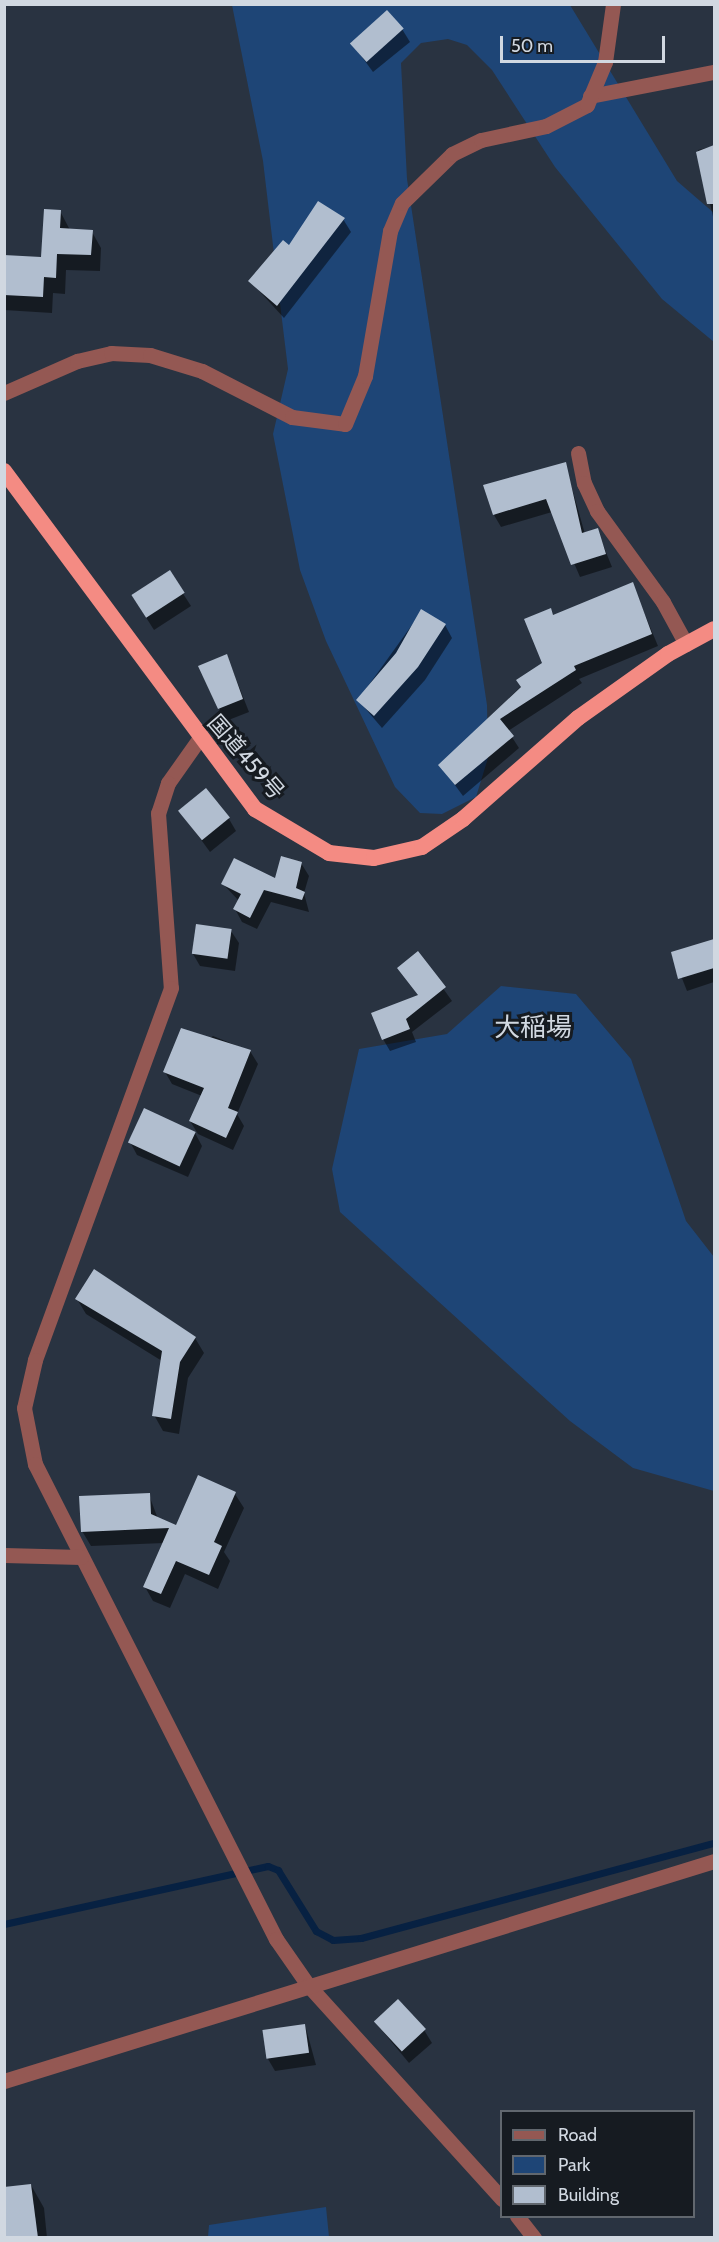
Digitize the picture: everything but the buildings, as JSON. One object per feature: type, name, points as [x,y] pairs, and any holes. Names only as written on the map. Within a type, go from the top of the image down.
[{"type":"highway","name":"国道459号","points":[[4,471],[199,740],[255,809],[293,835],[329,853],[374,858],[422,847],[463,819],[578,718],[686,644],[714,629]]},
{"type":"street","points":[[4,393],[76,361],[111,353],[150,355],[202,371],[292,417],[345,424],[365,376],[390,231],[402,202],[452,154],[481,140],[546,126],[586,105],[605,62],[614,4]]},
{"type":"street","points":[[590,96],[714,72]]},
{"type":"street","points":[[578,453],[584,483],[597,511],[663,602],[686,644]]},
{"type":"street","points":[[199,740],[168,783],[158,813],[171,988],[35,1360],[24,1408],[35,1464],[255,1902],[308,1985],[500,2198]]},
{"type":"street","points":[[4,1556],[81,1557]]},
{"type":"street","points":[[4,2081],[164,2035],[308,1985],[714,1861]]},
{"type":"street","points":[[518,2218],[534,2238]]},
{"type":"green space","points":[[232,5],[570,5],[677,181],[714,213],[714,342],[662,299],[555,167],[492,70],[467,45],[448,39],[421,43],[401,63],[407,179],[487,705],[488,758],[476,797],[442,814],[420,813],[395,787],[326,641],[300,570],[273,434],[288,369],[263,161]]},
{"type":"green space","points":[[501,986],[576,994],[631,1059],[686,1221],[714,1257],[714,1491],[633,1468],[570,1421],[340,1212],[332,1169],[359,1049],[447,1034]]},
{"type":"green space","points":[[326,2207],[329,2237],[208,2237],[209,2225]]},
{"type":"waterway","points":[[4,1924],[268,1866],[278,1870],[316,1931],[333,1940],[361,1938],[714,1843]]},
{"type":"district","name":"大稲場","points":[[533,1028]]}]
